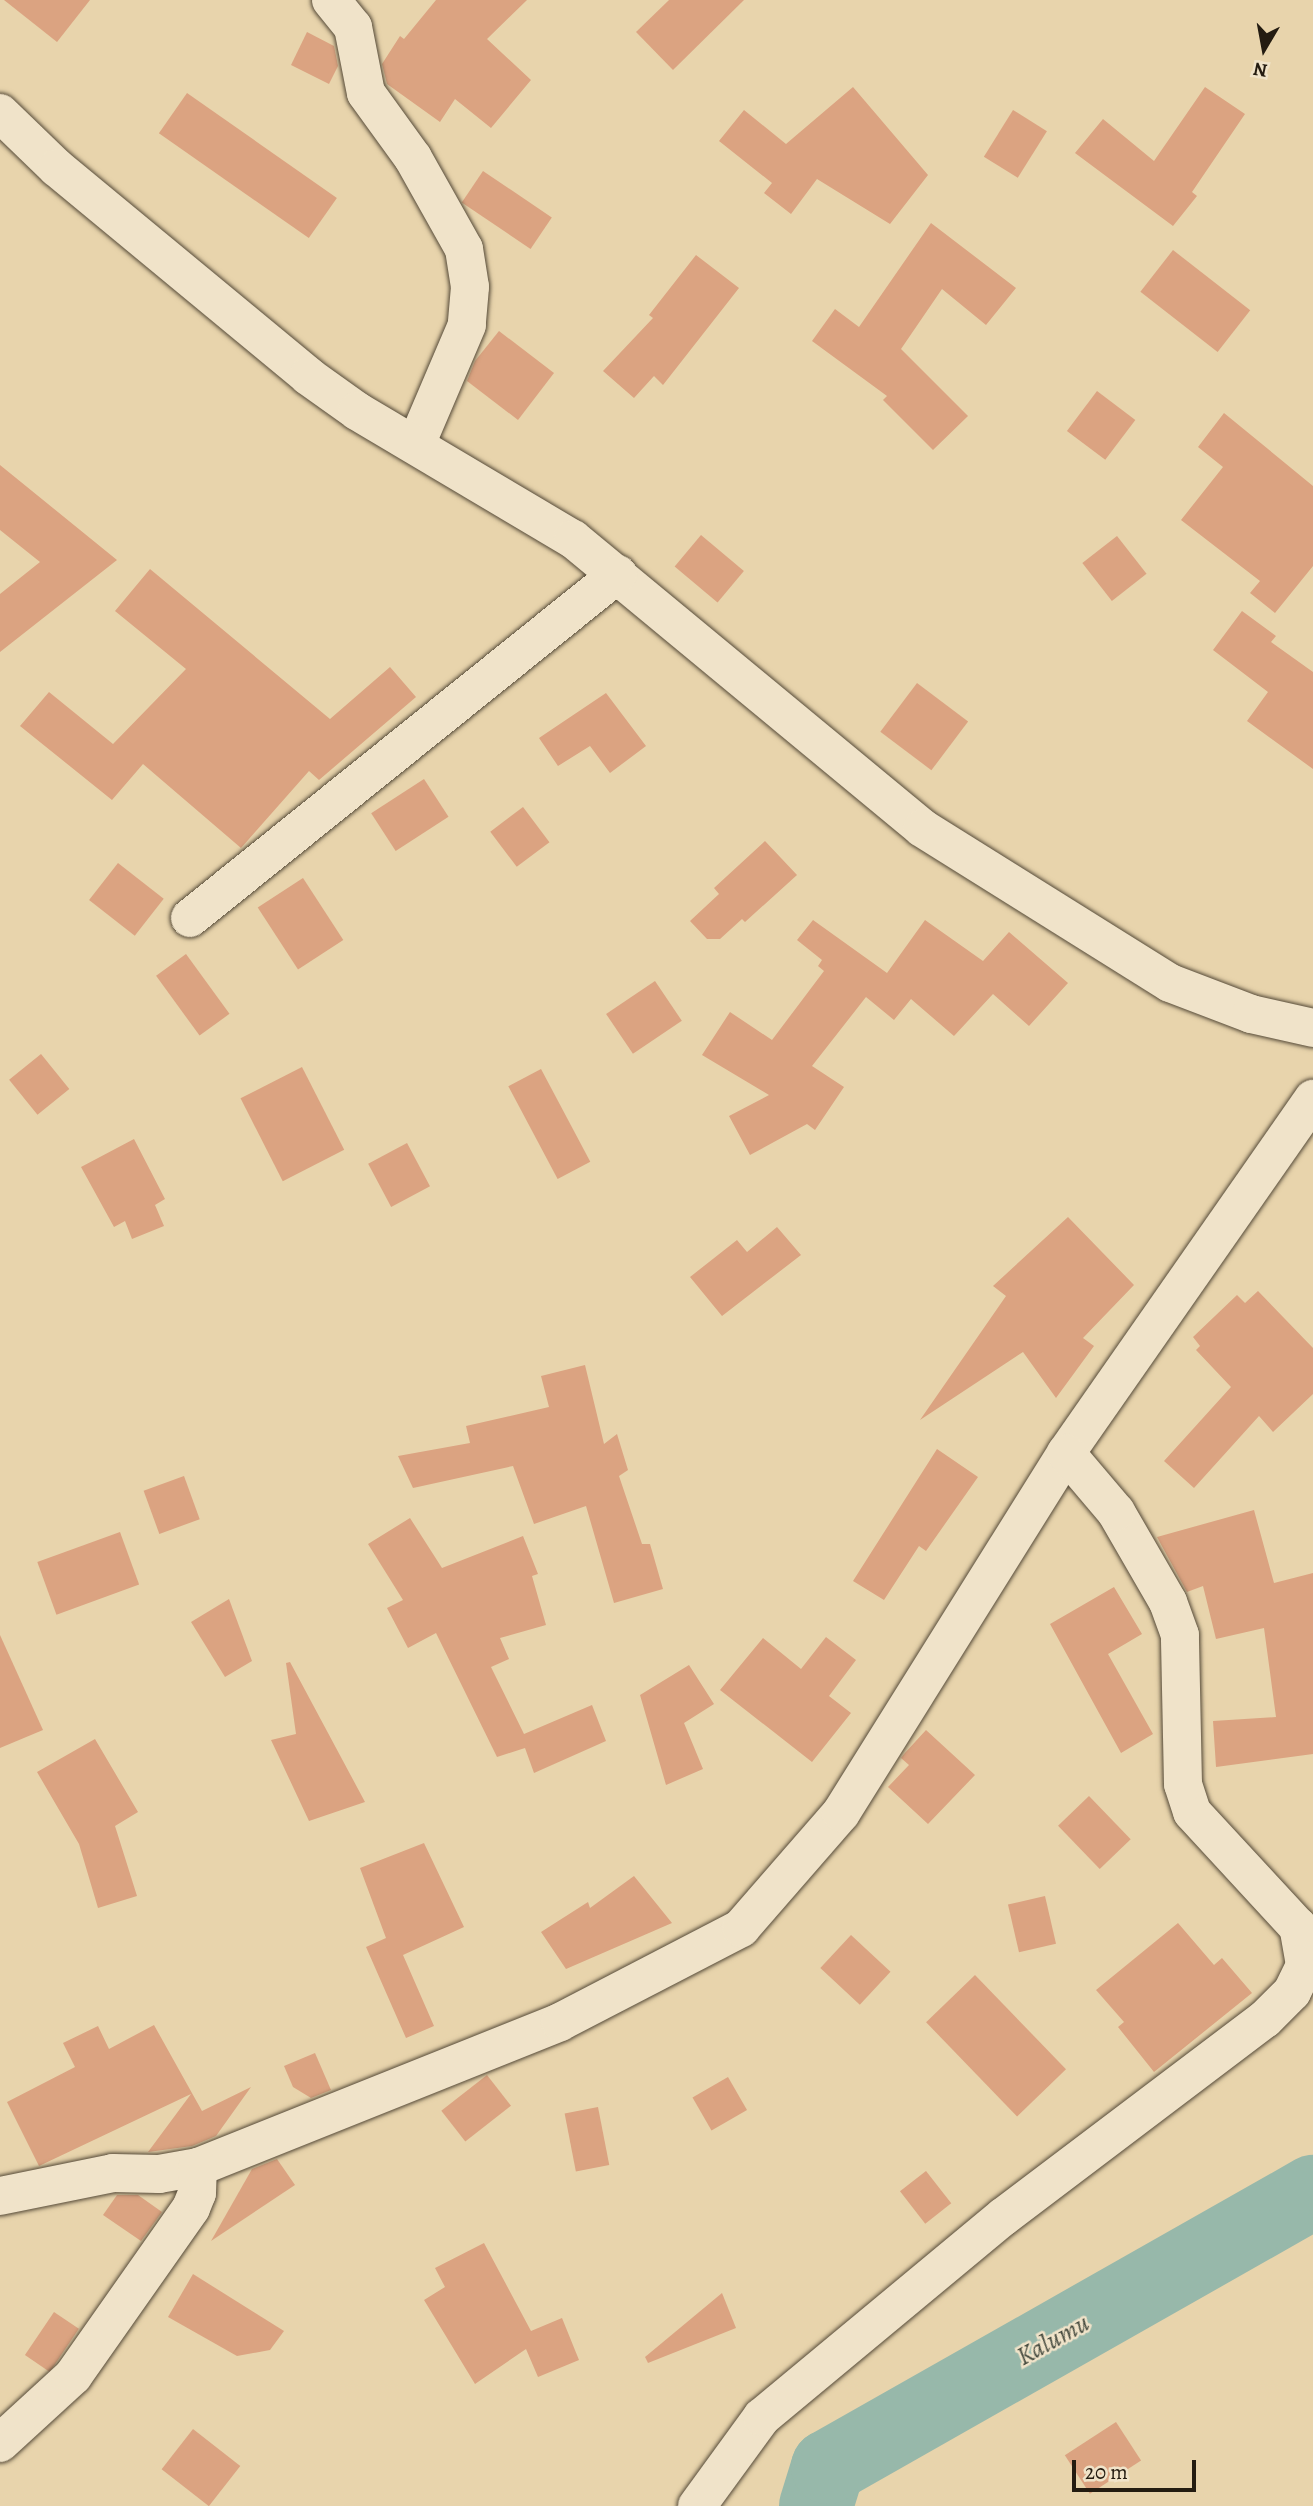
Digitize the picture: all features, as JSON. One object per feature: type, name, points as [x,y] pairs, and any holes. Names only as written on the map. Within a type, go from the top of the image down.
[{"type":"street","points":[[331,0],[353,27],[366,93],[413,158],[464,249],[470,287],[467,325],[417,442]]},
{"type":"street","points":[[0,113],[57,168],[308,376],[358,411],[417,442],[573,539],[922,828],[1170,983],[1251,1014],[1313,1028]]},
{"type":"street","points":[[190,918],[618,574]]},
{"type":"street","points":[[0,2196],[113,2173],[159,2174],[198,2166],[560,2022],[741,1928],[841,1813],[1066,1453],[1313,1099]]},
{"type":"street","points":[[697,2506],[762,2417],[1003,2217],[1265,2019],[1292,1992],[1305,1965],[1298,1927],[1192,1812],[1183,1784],[1180,1635],[1168,1602],[1116,1512],[1066,1453]]},
{"type":"street","points":[[0,2443],[73,2376],[191,2208],[197,2193],[198,2166]]},
{"type":"building","points":[[4,0],[90,0],[57,42]]},
{"type":"building","points":[[436,0],[527,0],[487,39],[531,80],[491,128],[455,99],[440,122],[387,84],[382,64],[400,36],[404,39]]},
{"type":"building","points":[[669,0],[744,0],[673,70],[636,32]]},
{"type":"building","points":[[307,32],[334,46],[338,66],[329,84],[291,65]]},
{"type":"building","points":[[853,87],[928,175],[890,224],[817,179],[791,214],[764,193],[772,183],[719,141],[744,110],[786,144]]},
{"type":"building","points":[[1205,87],[1245,114],[1192,192],[1197,196],[1173,226],[1075,153],[1103,119],[1154,161]]},
{"type":"building","points":[[187,93],[337,198],[309,238],[159,133]]},
{"type":"building","points":[[1013,110],[1047,131],[1018,178],[984,157]]},
{"type":"building","points":[[483,171],[552,217],[531,249],[462,203]]},
{"type":"building","points":[[931,223],[1016,288],[986,325],[942,289],[901,349],[968,416],[933,450],[883,400],[887,396],[812,341],[835,309],[859,327]]},
{"type":"building","points":[[1173,250],[1250,310],[1218,352],[1140,292]]},
{"type":"building","points":[[696,255],[739,288],[663,385],[654,376],[634,398],[603,371],[653,318],[649,315]]},
{"type":"building","points":[[499,331],[554,373],[518,420],[467,381],[475,361]]},
{"type":"building","points":[[1097,391],[1135,420],[1105,460],[1067,431]]},
{"type":"building","points":[[1224,413],[1313,486],[1313,566],[1275,613],[1250,593],[1260,581],[1181,520],[1223,467],[1198,447]]},
{"type":"building","points":[[0,465],[117,560],[0,652],[0,594],[40,562],[0,530]]},
{"type":"building","points":[[701,535],[744,571],[718,602],[675,566]]},
{"type":"building","points":[[1117,536],[1147,574],[1112,601],[1082,563]]},
{"type":"building","points":[[150,569],[330,719],[390,667],[416,697],[319,780],[309,771],[241,848],[143,764],[112,800],[20,726],[49,692],[113,744],[186,669],[115,611]]},
{"type":"building","points":[[1242,611],[1276,636],[1271,642],[1313,672],[1313,769],[1247,721],[1268,692],[1213,650]]},
{"type":"building","points":[[917,683],[968,722],[931,770],[880,732]]},
{"type":"building","points":[[606,693],[646,746],[610,773],[590,746],[558,766],[539,738]]},
{"type":"building","points":[[424,779],[449,817],[396,851],[371,813]]},
{"type":"building","points":[[523,807],[549,842],[517,867],[490,832]]},
{"type":"building","points":[[765,841],[797,875],[745,922],[742,919],[720,939],[707,939],[690,921],[719,894],[714,888]]},
{"type":"building","points":[[118,863],[164,899],[135,936],[89,900]]},
{"type":"building","points":[[303,878],[343,940],[298,969],[258,907]]},
{"type":"building","points":[[813,920],[887,973],[925,920],[983,961],[1009,932],[1068,983],[1029,1026],[993,994],[954,1036],[911,999],[894,1020],[866,997],[812,1066],[844,1087],[815,1130],[807,1124],[750,1155],[729,1116],[769,1095],[702,1055],[730,1012],[772,1040],[824,971],[818,966],[822,960],[797,940]]},
{"type":"building","points":[[186,954],[229,1014],[200,1036],[156,976]]},
{"type":"building","points":[[655,981],[682,1021],[633,1054],[606,1014]]},
{"type":"building","points":[[41,1054],[69,1089],[37,1115],[9,1080]]},
{"type":"building","points":[[302,1067],[344,1150],[283,1181],[241,1098]]},
{"type":"building","points":[[541,1069],[590,1162],[558,1179],[508,1086]]},
{"type":"building","points":[[134,1139],[165,1199],[155,1205],[164,1226],[132,1239],[125,1221],[114,1227],[81,1167]]},
{"type":"building","points":[[407,1143],[430,1186],[391,1207],[368,1164]]},
{"type":"building","points":[[1068,1217],[1134,1285],[1083,1338],[1094,1346],[1056,1398],[1023,1352],[920,1420],[1006,1296],[993,1286]]},
{"type":"building","points":[[777,1227],[801,1255],[722,1316],[690,1277],[737,1240],[747,1252]]},
{"type":"building","points":[[1258,1291],[1313,1348],[1313,1394],[1273,1432],[1259,1416],[1194,1488],[1164,1461],[1231,1387],[1196,1350],[1200,1346],[1193,1337],[1237,1295],[1245,1303]]},
{"type":"building","points":[[585,1365],[604,1444],[617,1434],[628,1470],[619,1476],[642,1544],[650,1544],[663,1589],[614,1603],[586,1506],[534,1524],[513,1466],[413,1488],[398,1456],[470,1443],[466,1426],[549,1407],[541,1376]]},
{"type":"building","points":[[937,1449],[978,1477],[926,1551],[919,1546],[884,1600],[853,1581]]},
{"type":"building","points":[[184,1476],[200,1519],[159,1534],[144,1491]]},
{"type":"building","points":[[1254,1510],[1274,1583],[1313,1573],[1313,1754],[1216,1767],[1213,1721],[1276,1717],[1264,1628],[1216,1639],[1203,1586],[1187,1592],[1157,1537]]},
{"type":"building","points":[[410,1518],[442,1568],[523,1536],[538,1574],[532,1576],[546,1625],[500,1638],[509,1659],[491,1667],[524,1734],[592,1705],[606,1741],[534,1773],[525,1748],[497,1757],[436,1633],[408,1648],[387,1608],[403,1600],[368,1544]]},
{"type":"building","points":[[120,1532],[139,1585],[56,1615],[37,1562]]},
{"type":"building","points":[[1114,1587],[1142,1634],[1108,1654],[1153,1734],[1121,1753],[1050,1624]]},
{"type":"building","points":[[229,1599],[252,1661],[225,1677],[191,1622]]},
{"type":"building","points":[[0,1635],[43,1730],[0,1748]]},
{"type":"building","points":[[826,1637],[856,1660],[829,1696],[851,1713],[812,1762],[720,1690],[763,1638],[801,1669]]},
{"type":"building","points":[[290,1662],[365,1802],[309,1821],[271,1740],[296,1734],[286,1663]]},
{"type":"building","points":[[689,1665],[714,1704],[684,1723],[703,1769],[666,1785],[640,1695]]},
{"type":"building","points":[[926,1730],[975,1775],[928,1824],[888,1787],[909,1765],[901,1758]]},
{"type":"building","points":[[95,1739],[138,1812],[115,1826],[137,1896],[98,1908],[79,1844],[37,1772]]},
{"type":"building","points":[[1089,1796],[1131,1839],[1100,1869],[1058,1826]]},
{"type":"building","points":[[424,1843],[464,1927],[403,1955],[434,2026],[406,2038],[366,1947],[386,1938],[360,1868]]},
{"type":"building","points":[[634,1876],[672,1923],[566,1969],[541,1932],[588,1902],[590,1908]]},
{"type":"building","points":[[1045,1896],[1056,1944],[1019,1952],[1008,1905]]},
{"type":"building","points":[[1178,1923],[1214,1965],[1222,1958],[1252,1993],[1154,2072],[1118,2027],[1124,2022],[1096,1990]]},
{"type":"building","points":[[851,1935],[890,1972],[860,2005],[820,1968]]},
{"type":"building","points":[[975,1975],[1066,2069],[1017,2116],[926,2022]]},
{"type":"building","points":[[154,2025],[202,2111],[251,2087],[216,2136],[192,2146],[148,2152],[191,2094],[39,2166],[7,2102],[75,2067],[63,2043],[98,2026],[109,2049]]},
{"type":"building","points":[[315,2053],[331,2090],[311,2098],[293,2087],[284,2066]]},
{"type":"building","points":[[487,2075],[511,2106],[465,2141],[441,2111]]},
{"type":"building","points":[[728,2077],[747,2110],[711,2130],[692,2098]]},
{"type":"building","points":[[598,2107],[609,2165],[576,2171],[565,2113]]},
{"type":"building","points":[[277,2159],[295,2185],[211,2241],[252,2169]]},
{"type":"building","points":[[926,2171],[951,2203],[925,2224],[900,2191]]},
{"type":"building","points":[[117,2195],[138,2195],[162,2212],[141,2241],[103,2215]]},
{"type":"building","points":[[484,2243],[531,2331],[562,2318],[579,2360],[538,2377],[526,2349],[475,2384],[424,2300],[445,2287],[435,2268]]},
{"type":"building","points":[[193,2274],[284,2331],[270,2350],[237,2356],[168,2317]]},
{"type":"building","points":[[722,2293],[736,2328],[648,2363],[645,2357]]},
{"type":"building","points":[[54,2312],[79,2329],[50,2372],[25,2355]]},
{"type":"building","points":[[1116,2422],[1141,2461],[1090,2494],[1065,2455]]},
{"type":"building","points":[[193,2429],[240,2466],[209,2506],[162,2469]]},
{"type":"waterway","name":"Kalumu","points":[[816,2506],[828,2467],[1313,2192]]}]
